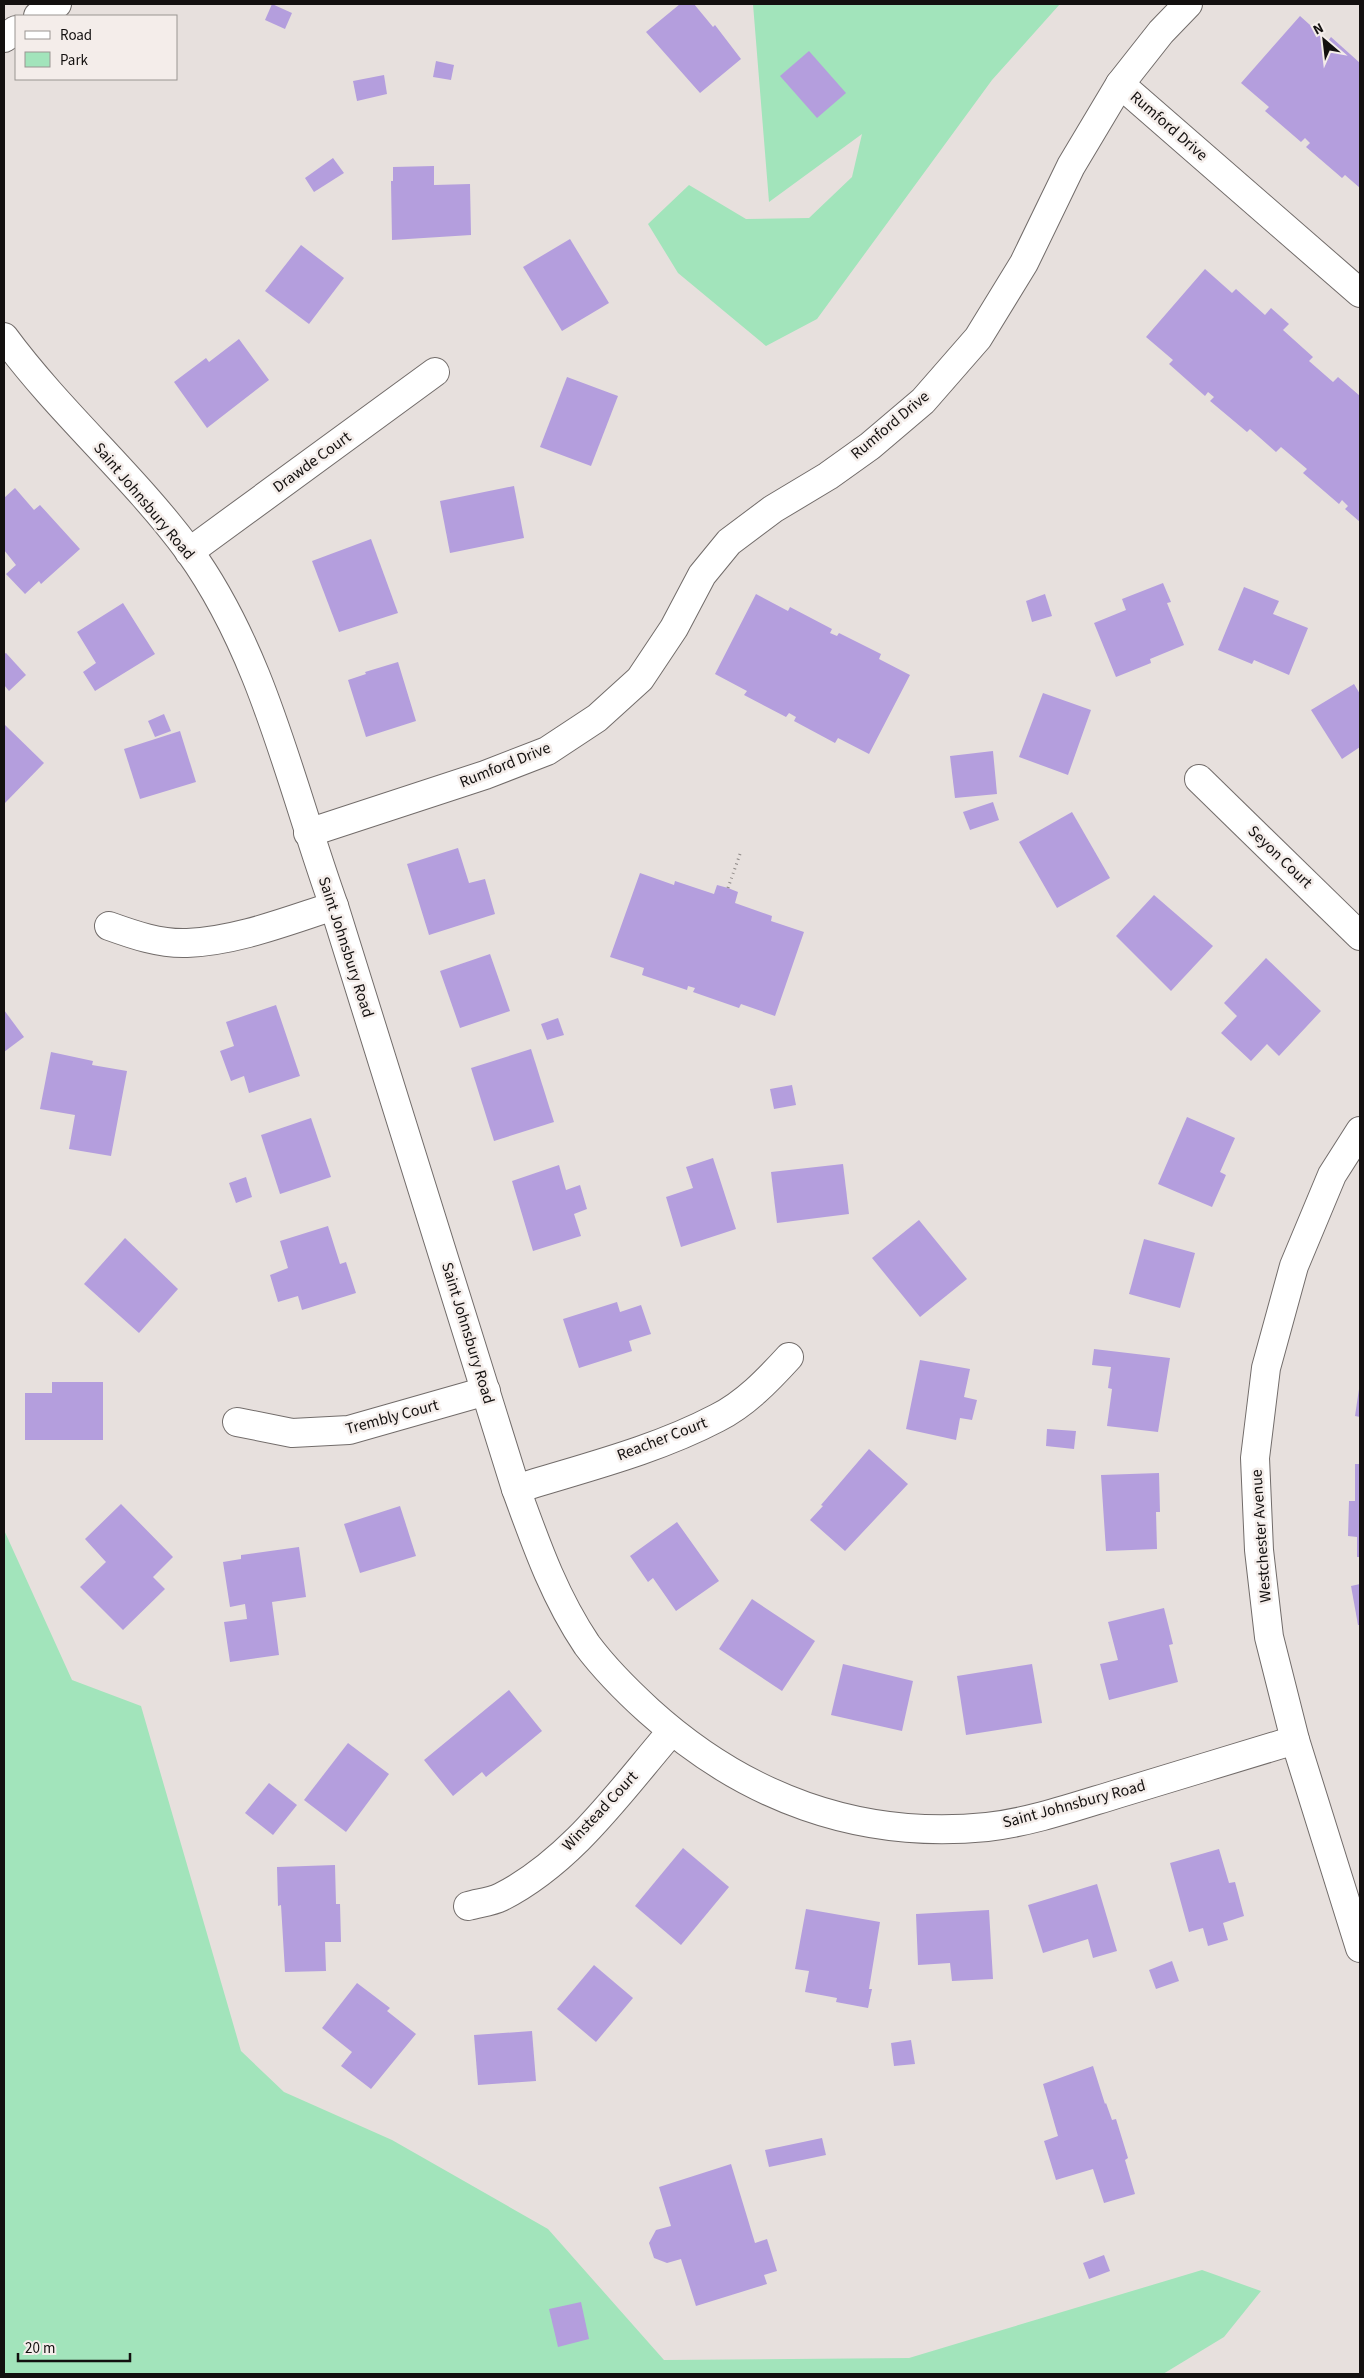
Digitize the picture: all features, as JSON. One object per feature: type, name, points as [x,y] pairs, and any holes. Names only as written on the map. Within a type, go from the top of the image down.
[{"type":"street","points":[[40,15],[57,4]]},
{"type":"street","points":[[1120,84],[1161,32],[1188,4]]},
{"type":"street","points":[[4,38],[15,31]]},
{"type":"street","name":"Rumford Drive","points":[[308,833],[485,775],[547,751],[597,718],[640,679],[674,628],[702,575],[729,542],[773,509],[828,476],[870,446],[923,401],[978,338],[1024,263],[1072,166],[1120,84],[1360,293]]},
{"type":"street","name":"Saint Johnsbury Road","points":[[4,338],[189,552],[236,628],[263,691],[308,833],[334,906],[516,1489],[551,1583],[588,1645],[626,1690],[672,1732],[738,1778],[786,1800],[851,1820],[920,1829],[988,1827],[1058,1812],[1295,1740]]},
{"type":"street","name":"Drawde Court","points":[[189,552],[435,372]]},
{"type":"street","name":"Seyon Court","points":[[1199,779],[1360,936]]},
{"type":"street","points":[[109,926],[144,938],[186,943],[236,936],[334,906]]},
{"type":"street","name":"Westchester Avenue","points":[[1360,1130],[1332,1175],[1294,1266],[1266,1368],[1256,1458],[1259,1550],[1269,1637],[1295,1740],[1360,1948]]},
{"type":"street","name":"Reacher Court","points":[[516,1489],[668,1440],[718,1418],[763,1386],[789,1357]]},
{"type":"street","name":"Trembly Court","points":[[237,1422],[292,1433],[349,1430],[486,1390]]},
{"type":"street","name":"Winstead Court","points":[[468,1906],[500,1898],[537,1874],[581,1836],[672,1732]]},
{"type":"path","points":[[728,888],[740,854]]},
{"type":"green space","points":[[753,4],[1060,4],[992,80],[817,319],[766,346],[678,273],[648,224],[689,185],[746,219],[809,218],[852,177],[862,134],[769,202]]},
{"type":"green space","points":[[4,1530],[72,1680],[141,1706],[241,2051],[284,2092],[392,2140],[548,2229],[664,2360],[909,2358],[1202,2270],[1261,2291],[1224,2337],[1163,2374],[4,2374]]},
{"type":"building","points":[[272,4],[292,13],[285,29],[265,20]]},
{"type":"building","points":[[680,4],[694,4],[713,27],[715,25],[741,59],[700,93],[646,32]]},
{"type":"building","points":[[1300,16],[1328,41],[1331,37],[1360,63],[1360,188],[1345,175],[1342,178],[1306,147],[1310,143],[1305,138],[1301,142],[1265,111],[1269,107],[1241,83]]},
{"type":"building","points":[[809,51],[846,93],[817,118],[780,76]]},
{"type":"building","points":[[436,61],[454,65],[451,80],[433,77]]},
{"type":"building","points":[[384,75],[387,94],[357,101],[353,81]]},
{"type":"building","points":[[333,158],[344,173],[314,192],[305,178]]},
{"type":"building","points":[[434,166],[434,185],[470,184],[471,235],[392,240],[391,181],[393,181],[393,167]]},
{"type":"building","points":[[570,239],[609,303],[562,331],[523,267]]},
{"type":"building","points":[[301,245],[344,278],[309,324],[265,291]]},
{"type":"building","points":[[1205,269],[1232,293],[1236,289],[1265,315],[1271,308],[1289,324],[1283,330],[1313,357],[1309,361],[1333,382],[1338,377],[1360,396],[1360,522],[1345,509],[1348,506],[1342,500],[1339,504],[1303,473],[1307,469],[1281,447],[1276,452],[1250,429],[1247,432],[1210,401],[1214,397],[1208,392],[1205,396],[1169,364],[1173,360],[1146,337]]},
{"type":"building","points":[[239,339],[269,380],[207,428],[174,382],[206,358],[209,362]]},
{"type":"building","points":[[567,377],[618,396],[591,466],[540,447]]},
{"type":"building","points":[[514,486],[524,538],[450,553],[440,501]]},
{"type":"building","points":[[15,488],[34,510],[40,505],[80,549],[41,584],[39,581],[25,594],[6,574],[16,565],[4,550],[4,498]]},
{"type":"building","points":[[371,539],[398,613],[339,632],[312,561]]},
{"type":"building","points":[[1163,583],[1171,602],[1167,603],[1184,645],[1150,659],[1151,663],[1116,677],[1094,623],[1126,610],[1122,599]]},
{"type":"building","points":[[1244,587],[1279,601],[1273,614],[1308,628],[1289,675],[1254,660],[1252,664],[1218,650]]},
{"type":"building","points":[[756,594],[788,611],[790,607],[832,629],[830,633],[837,636],[839,633],[881,654],[879,659],[910,675],[869,754],[838,738],[835,743],[794,721],[796,717],[789,713],[786,717],[744,695],[747,691],[715,674]]},
{"type":"building","points":[[1045,594],[1052,616],[1032,622],[1026,601]]},
{"type":"building","points":[[123,603],[155,654],[95,691],[83,672],[96,663],[77,632]]},
{"type":"building","points":[[6,653],[26,675],[9,691],[4,685],[4,654]]},
{"type":"building","points":[[398,662],[416,721],[366,737],[348,680],[366,674],[365,672]]},
{"type":"building","points":[[1354,684],[1360,694],[1360,747],[1342,759],[1311,710]]},
{"type":"building","points":[[1043,693],[1091,710],[1068,775],[1019,757]]},
{"type":"building","points":[[164,714],[171,731],[155,737],[148,721]]},
{"type":"building","points":[[4,724],[44,763],[4,804]]},
{"type":"building","points":[[180,731],[196,782],[140,799],[124,749]]},
{"type":"building","points":[[993,751],[997,794],[955,798],[950,756]]},
{"type":"building","points":[[993,802],[999,820],[970,830],[963,812]]},
{"type":"building","points":[[1072,812],[1110,878],[1057,908],[1019,842]]},
{"type":"building","points":[[458,848],[469,883],[485,879],[495,914],[429,935],[407,864]]},
{"type":"building","points":[[640,873],[674,885],[675,881],[714,894],[717,885],[728,888],[738,892],[735,903],[772,916],[771,921],[804,932],[775,1016],[741,1004],[739,1008],[693,992],[695,988],[688,986],[687,990],[642,975],[644,968],[610,957]]},
{"type":"building","points":[[1154,895],[1213,946],[1171,991],[1116,936]]},
{"type":"building","points":[[490,954],[510,1011],[460,1028],[440,971]]},
{"type":"building","points":[[1266,958],[1321,1011],[1279,1056],[1267,1044],[1251,1061],[1221,1033],[1237,1016],[1224,1003]]},
{"type":"building","points":[[276,1005],[300,1076],[249,1093],[244,1076],[231,1081],[220,1051],[234,1046],[226,1022]]},
{"type":"building","points":[[4,1010],[24,1037],[4,1052]]},
{"type":"building","points":[[558,1018],[564,1035],[547,1040],[541,1024]]},
{"type":"building","points":[[531,1049],[554,1122],[494,1141],[471,1068]]},
{"type":"building","points":[[51,1052],[93,1061],[92,1065],[127,1071],[111,1156],[69,1149],[75,1115],[40,1109]]},
{"type":"building","points":[[792,1085],[796,1105],[774,1109],[770,1089]]},
{"type":"building","points":[[1187,1117],[1235,1138],[1220,1172],[1226,1175],[1212,1207],[1158,1184]]},
{"type":"building","points":[[311,1118],[331,1177],[280,1194],[261,1135]]},
{"type":"building","points":[[713,1158],[736,1229],[681,1247],[666,1197],[693,1188],[686,1167]]},
{"type":"building","points":[[843,1164],[849,1214],[777,1223],[771,1172]]},
{"type":"building","points":[[559,1165],[566,1190],[580,1185],[587,1209],[574,1214],[581,1236],[533,1251],[512,1181]]},
{"type":"building","points":[[246,1177],[252,1197],[236,1203],[229,1183]]},
{"type":"building","points":[[919,1220],[967,1279],[920,1317],[872,1258]]},
{"type":"building","points":[[328,1226],[340,1264],[346,1262],[356,1293],[302,1310],[298,1296],[278,1302],[270,1275],[288,1268],[280,1241]]},
{"type":"building","points":[[125,1238],[178,1289],[139,1333],[84,1284]]},
{"type":"building","points":[[1144,1239],[1195,1253],[1180,1308],[1129,1294]]},
{"type":"building","points":[[617,1302],[620,1312],[641,1305],[651,1334],[629,1341],[632,1351],[579,1368],[563,1319]]},
{"type":"building","points":[[1094,1349],[1170,1358],[1158,1432],[1107,1426],[1112,1389],[1108,1388],[1111,1367],[1092,1365]]},
{"type":"building","points":[[920,1360],[970,1369],[964,1397],[977,1400],[972,1420],[960,1418],[956,1440],[906,1429]]},
{"type":"building","points":[[52,1382],[103,1382],[103,1440],[25,1440],[25,1393],[52,1393]]},
{"type":"building","points":[[1360,1390],[1360,1417],[1355,1416]]},
{"type":"building","points":[[1047,1429],[1076,1431],[1074,1449],[1046,1446]]},
{"type":"building","points":[[869,1449],[908,1484],[845,1551],[810,1520]]},
{"type":"building","points":[[1355,1464],[1360,1464],[1360,1557],[1357,1557],[1357,1537],[1348,1536],[1349,1501],[1355,1501]]},
{"type":"building","points":[[1159,1473],[1160,1512],[1156,1512],[1157,1549],[1106,1551],[1101,1475]]},
{"type":"building","points":[[121,1504],[173,1557],[153,1577],[165,1589],[123,1630],[80,1587],[106,1562],[85,1539]]},
{"type":"building","points":[[400,1506],[416,1556],[360,1573],[344,1524]]},
{"type":"building","points":[[677,1522],[719,1581],[676,1611],[653,1578],[648,1582],[630,1556]]},
{"type":"building","points":[[299,1547],[306,1597],[272,1602],[279,1655],[230,1662],[224,1622],[247,1619],[245,1604],[230,1607],[223,1562],[241,1559],[241,1555]]},
{"type":"building","points":[[1360,1584],[1360,1625],[1358,1625],[1351,1586]]},
{"type":"building","points":[[752,1599],[815,1641],[782,1691],[719,1649]]},
{"type":"building","points":[[1164,1608],[1173,1644],[1169,1645],[1178,1682],[1109,1700],[1100,1664],[1118,1660],[1108,1622]]},
{"type":"building","points":[[843,1664],[913,1681],[902,1731],[831,1715]]},
{"type":"building","points":[[1032,1664],[1042,1723],[966,1735],[957,1676]]},
{"type":"building","points":[[509,1690],[542,1731],[486,1777],[482,1772],[453,1796],[424,1760]]},
{"type":"building","points":[[348,1743],[389,1774],[346,1832],[304,1800]]},
{"type":"building","points":[[269,1783],[297,1805],[273,1835],[245,1813]]},
{"type":"building","points":[[683,1848],[729,1887],[681,1945],[635,1906]]},
{"type":"building","points":[[1219,1849],[1229,1883],[1235,1882],[1244,1916],[1223,1923],[1228,1940],[1208,1946],[1203,1928],[1189,1932],[1170,1863]]},
{"type":"building","points":[[335,1865],[336,1904],[340,1904],[341,1942],[325,1942],[326,1971],[285,1972],[281,1905],[278,1906],[277,1867]]},
{"type":"building","points":[[1097,1884],[1117,1951],[1093,1958],[1088,1939],[1043,1953],[1028,1905]]},
{"type":"building","points":[[806,1909],[880,1922],[869,1989],[872,1989],[868,2008],[836,2002],[837,1998],[805,1992],[809,1971],[795,1969]]},
{"type":"building","points":[[989,1910],[993,1979],[952,1981],[950,1963],[918,1965],[916,1914]]},
{"type":"building","points":[[1172,1961],[1179,1981],[1156,1989],[1149,1970]]},
{"type":"building","points":[[594,1965],[633,1998],[596,2042],[557,2009]]},
{"type":"building","points":[[357,1983],[390,2008],[387,2011],[416,2034],[371,2089],[341,2066],[352,2052],[322,2028]]},
{"type":"building","points":[[532,2031],[536,2081],[478,2085],[474,2035]]},
{"type":"building","points":[[911,2040],[915,2064],[894,2066],[891,2043]]},
{"type":"building","points":[[1093,2066],[1105,2104],[1112,2120],[1116,2119],[1128,2158],[1125,2160],[1135,2194],[1104,2203],[1093,2169],[1056,2180],[1044,2141],[1058,2136],[1043,2084]]},
{"type":"building","points":[[822,2138],[826,2155],[769,2167],[765,2150]]},
{"type":"building","points":[[731,2164],[755,2243],[767,2239],[777,2271],[764,2275],[767,2284],[696,2306],[681,2259],[667,2263],[654,2258],[649,2243],[656,2230],[671,2226],[659,2187]]},
{"type":"building","points":[[1104,2255],[1110,2271],[1089,2279],[1083,2263]]},
{"type":"building","points":[[581,2302],[589,2339],[558,2347],[549,2309]]}]
